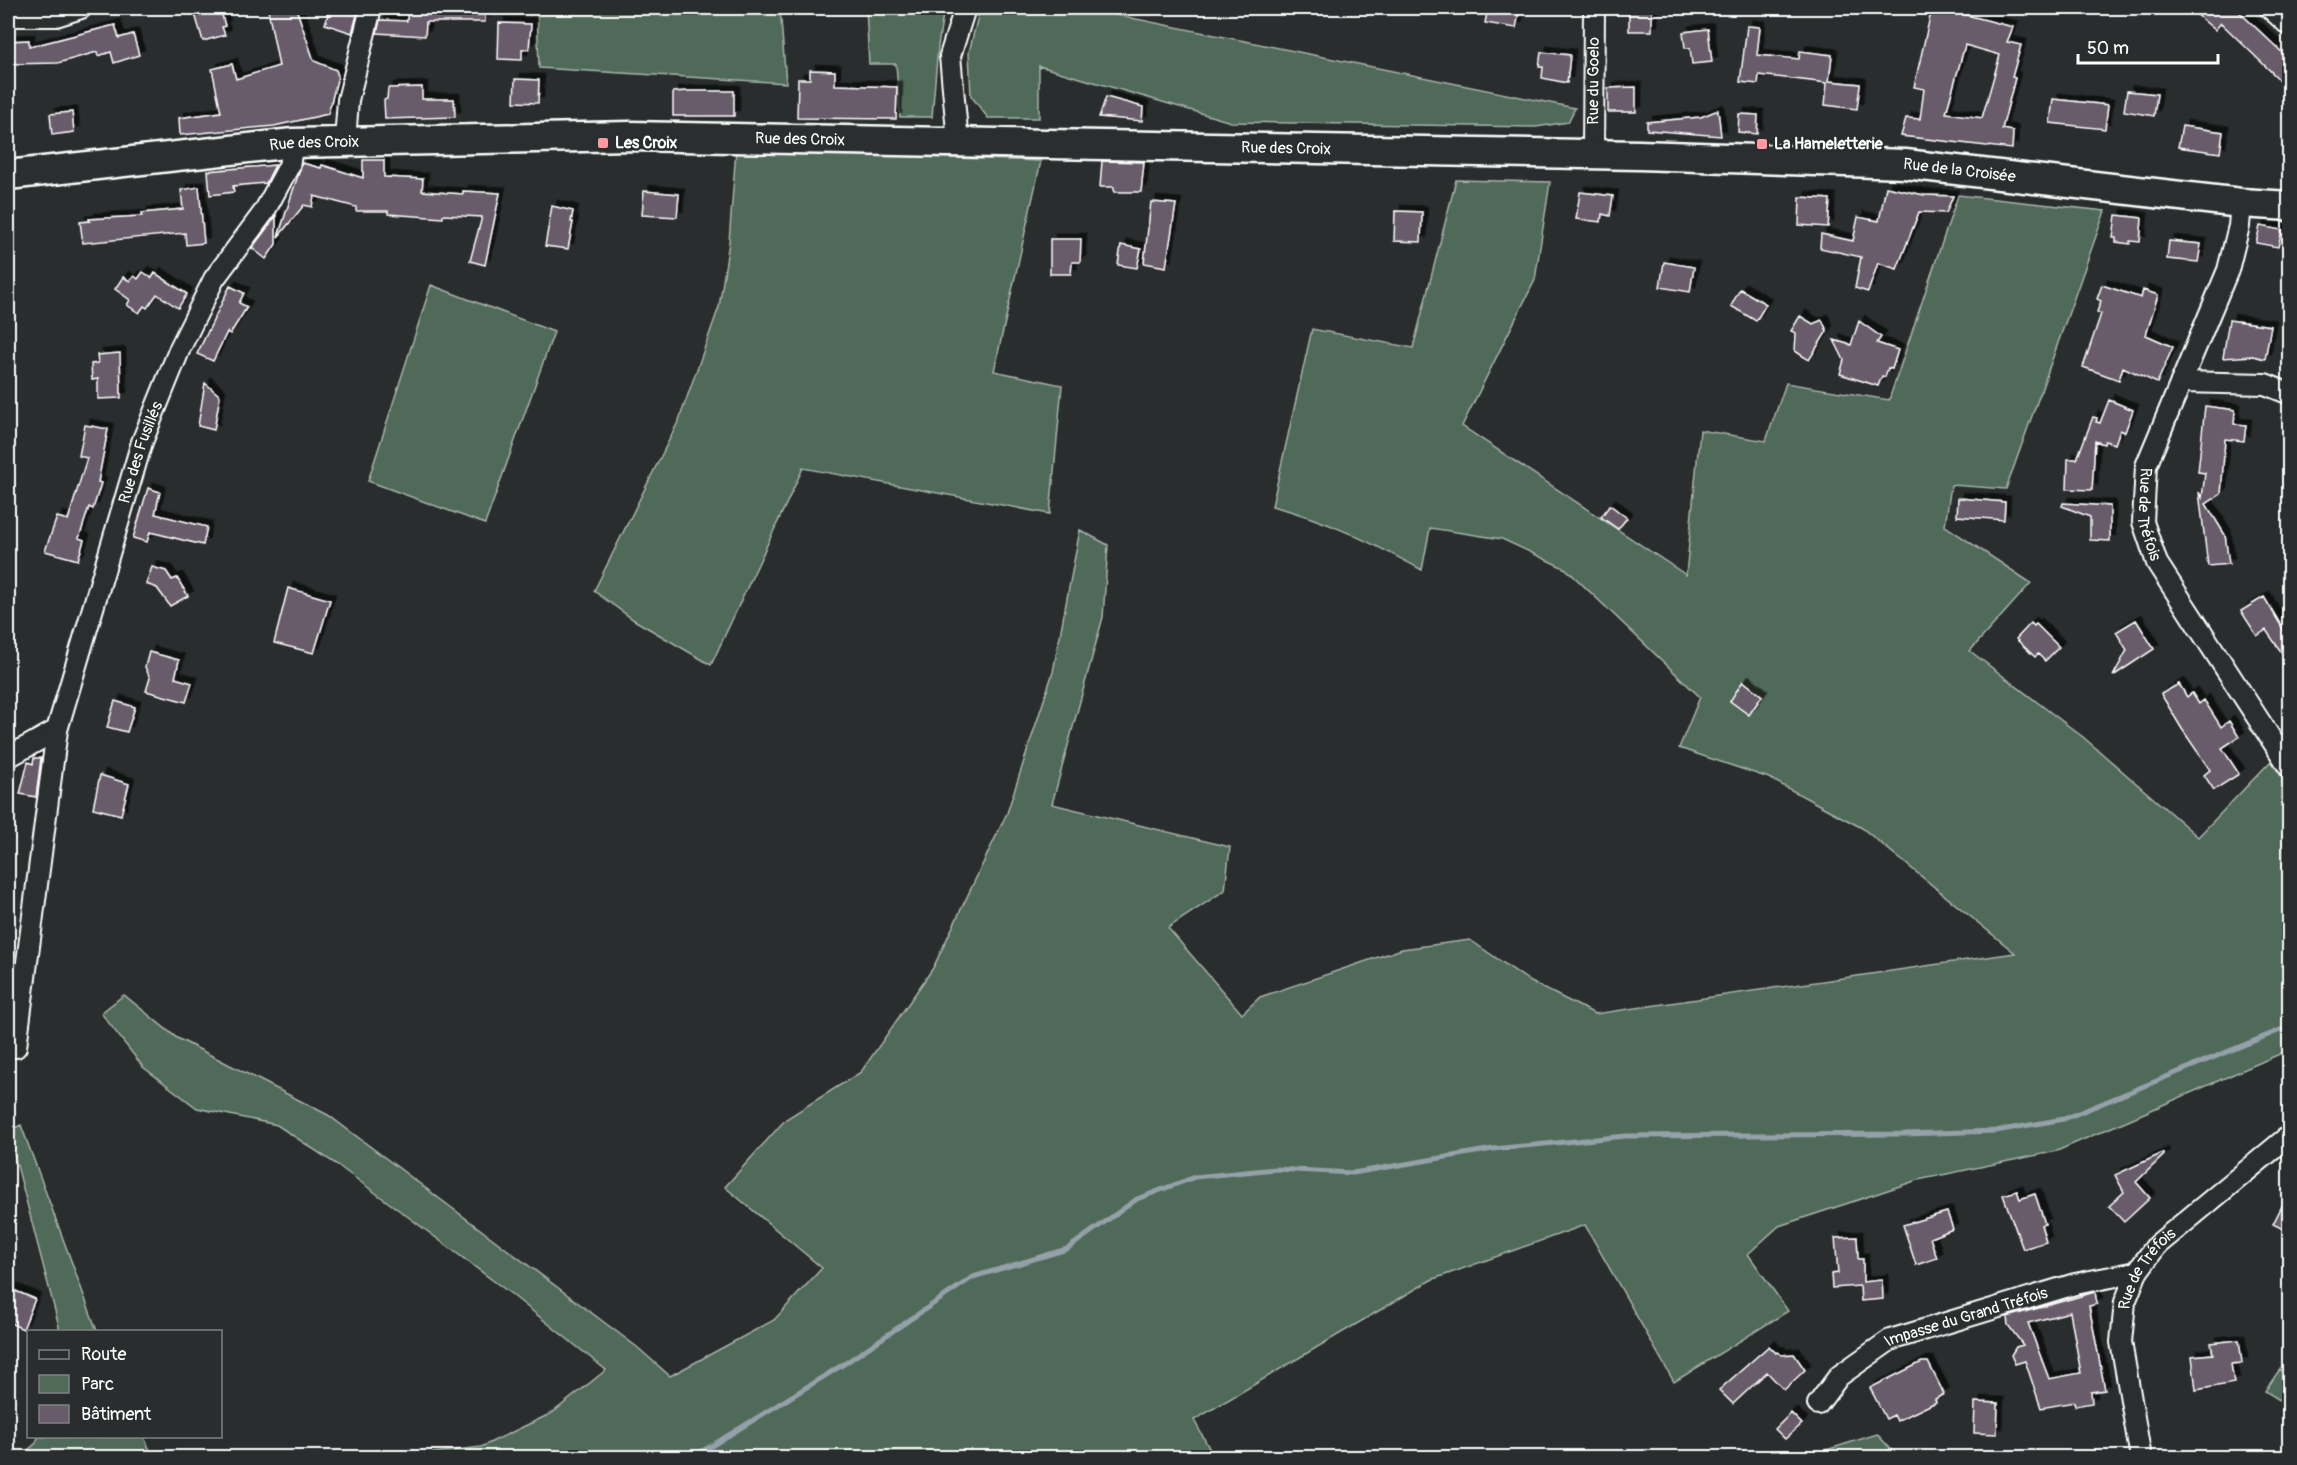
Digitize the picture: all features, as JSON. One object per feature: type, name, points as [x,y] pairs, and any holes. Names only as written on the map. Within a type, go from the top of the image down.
[{"type":"main road","name":"Rue des Croix","points":[[8,175],[293,143],[630,136],[1593,155]]},
{"type":"main road","name":"Rue de la Croisée","points":[[1593,155],[1905,164],[2241,203],[2289,206]]},
{"type":"street","points":[[8,16],[56,16],[81,8]]},
{"type":"street","points":[[345,141],[348,100],[371,8]]},
{"type":"street","points":[[958,142],[950,56],[965,8]]},
{"type":"street","name":"Rue du Goelo","points":[[1593,8],[1593,155]]},
{"type":"street","points":[[2270,8],[2289,26]]},
{"type":"street","name":"Rue des Fusillés","points":[[16,1047],[57,730],[142,442],[176,358],[214,279],[264,212],[289,166],[293,143]]},
{"type":"street","name":"Rue de Tréfois","points":[[2241,203],[2240,226],[2228,270],[2146,466],[2143,522],[2157,563],[2289,768]]},
{"type":"street","points":[[2181,382],[2265,384],[2289,394]]},
{"type":"street","points":[[8,757],[57,730]]},
{"type":"street","name":"Rue de Tréfois","points":[[2141,1458],[2121,1342],[2125,1302],[2136,1272],[2157,1245],[2289,1135]]},
{"type":"street","name":"Impasse du Grand Tréfois","points":[[1818,1404],[1839,1376],[1890,1340],[2075,1284],[2136,1272]]},
{"type":"green space","points":[[537,8],[780,8],[786,83],[539,68]]},
{"type":"green space","points":[[866,8],[944,8],[938,46],[932,117],[900,117],[896,64],[869,64]]},
{"type":"green space","points":[[980,8],[1082,8],[1575,108],[1568,122],[1536,127],[1231,122],[1039,66],[1039,118],[988,118],[971,96],[969,52]]},
{"type":"green space","points":[[736,150],[1041,161],[994,371],[1062,385],[1050,514],[803,468],[711,665],[634,620],[594,591],[679,420],[719,307],[729,242]]},
{"type":"green space","points":[[1456,180],[1550,182],[1535,280],[1462,426],[1686,575],[1700,430],[1766,441],[1786,383],[1889,400],[1958,195],[2105,211],[2006,489],[1951,485],[1945,526],[2031,583],[1970,651],[2083,737],[2198,837],[2271,761],[2289,788],[2289,1050],[2057,1151],[1918,1180],[1779,1226],[1748,1254],[1788,1311],[1674,1382],[1585,1225],[1431,1280],[1194,1420],[1214,1457],[401,1457],[481,1447],[552,1413],[606,1370],[511,1294],[411,1219],[336,1164],[277,1125],[197,1108],[143,1067],[101,1013],[124,995],[177,1038],[328,1115],[637,1347],[670,1376],[774,1320],[822,1268],[725,1187],[786,1119],[861,1072],[933,968],[1007,813],[1053,672],[1080,530],[1108,545],[1103,617],[1052,804],[1230,847],[1225,890],[1168,928],[1242,1014],[1260,997],[1402,949],[1470,940],[1531,982],[1595,1014],[2015,953],[1862,828],[1769,778],[1679,748],[1700,697],[1566,569],[1502,539],[1430,528],[1422,570],[1349,533],[1312,518],[1272,506],[1312,329],[1413,348]]},
{"type":"green space","points":[[431,285],[554,332],[485,524],[368,481]]},
{"type":"green space","points":[[21,1125],[97,1330],[59,1330],[8,1131]]},
{"type":"green space","points":[[2280,1369],[2289,1374],[2289,1406],[2265,1391]]},
{"type":"green space","points":[[1877,1434],[1898,1457],[1804,1457]]},
{"type":"green space","points":[[38,1438],[144,1438],[153,1457],[20,1457],[36,1443]]},
{"type":"building","points":[[220,8],[225,35],[203,41],[195,14]]},
{"type":"building","points":[[296,8],[314,61],[336,70],[338,76],[328,114],[274,126],[180,135],[179,118],[221,112],[212,69],[232,64],[236,79],[279,66],[268,10]]},
{"type":"building","points":[[330,8],[359,8],[352,33],[325,24]]},
{"type":"building","points":[[408,8],[485,8],[485,22],[426,22],[425,36],[377,33],[380,20],[407,21]]},
{"type":"building","points":[[1488,8],[1520,8],[1516,28],[1485,23]]},
{"type":"building","points":[[1629,8],[1652,8],[1652,31],[1629,31]]},
{"type":"building","points":[[1932,8],[1948,8],[1947,10],[2013,27],[2007,42],[2021,45],[2002,129],[2013,131],[2012,149],[1901,136],[1906,118],[1920,119],[1924,89],[1914,87]],"holes":[[[1965,45],[2000,55],[1982,118],[1946,113]]]},
{"type":"building","points":[[2189,8],[2235,8],[2289,59],[2289,89],[2221,23],[2215,30]]},
{"type":"building","points":[[499,23],[531,24],[529,49],[522,49],[522,60],[498,59]]},
{"type":"building","points":[[115,25],[119,38],[133,34],[139,55],[114,63],[111,52],[98,56],[97,52],[58,63],[8,64],[8,41],[29,40],[29,47]]},
{"type":"building","points":[[1747,26],[1760,27],[1757,55],[1799,59],[1800,51],[1832,55],[1829,81],[1860,84],[1857,109],[1825,105],[1827,83],[1759,75],[1758,84],[1740,82]]},
{"type":"building","points":[[1708,29],[1712,62],[1692,64],[1690,48],[1685,48],[1683,32]]},
{"type":"building","points":[[1541,52],[1570,55],[1567,83],[1542,78],[1543,67],[1539,67]]},
{"type":"building","points":[[810,70],[835,71],[835,85],[897,87],[896,119],[797,118],[798,79],[810,79]]},
{"type":"building","points":[[515,79],[539,80],[538,103],[514,102]]},
{"type":"building","points":[[422,87],[422,99],[454,99],[455,117],[385,119],[384,100],[387,99],[388,88]]},
{"type":"building","points":[[1636,87],[1636,112],[1608,112],[1608,88]]},
{"type":"building","points":[[734,91],[734,116],[673,116],[673,92]]},
{"type":"building","points":[[2127,91],[2157,94],[2154,116],[2124,111]]},
{"type":"building","points":[[1106,97],[1143,107],[1142,121],[1099,117]]},
{"type":"building","points":[[2053,99],[2108,105],[2105,129],[2050,123]]},
{"type":"building","points":[[1718,110],[1721,136],[1647,130],[1647,122],[1701,117]]},
{"type":"building","points":[[72,112],[74,132],[52,135],[50,114]]},
{"type":"building","points":[[1739,114],[1758,115],[1757,134],[1738,132]]},
{"type":"building","points":[[2182,126],[2223,132],[2220,153],[2178,147]]},
{"type":"building","points":[[363,160],[384,160],[384,177],[423,179],[422,191],[463,194],[463,191],[500,193],[485,265],[470,261],[482,217],[443,215],[443,218],[388,214],[388,211],[356,211],[356,207],[314,196],[312,207],[304,205],[278,237],[302,163],[321,168],[322,165],[363,178]]},
{"type":"building","points":[[1102,161],[1144,162],[1141,192],[1114,192],[1114,187],[1100,187]]},
{"type":"building","points":[[275,165],[266,183],[233,186],[234,192],[210,195],[208,171]]},
{"type":"building","points":[[199,187],[204,243],[186,245],[185,233],[83,243],[80,222],[90,221],[89,219],[142,216],[142,213],[183,209],[181,190]]},
{"type":"building","points":[[1886,187],[1924,195],[1953,196],[1946,213],[1919,212],[1897,269],[1878,263],[1868,292],[1855,288],[1861,257],[1820,248],[1821,234],[1853,241],[1858,217],[1879,221]]},
{"type":"building","points":[[644,191],[679,194],[677,217],[642,215]]},
{"type":"building","points":[[1580,192],[1613,196],[1610,216],[1602,214],[1601,222],[1576,219]]},
{"type":"building","points":[[1800,197],[1830,199],[1828,227],[1799,225]]},
{"type":"building","points":[[1151,202],[1176,204],[1166,267],[1144,263]]},
{"type":"building","points":[[552,206],[573,211],[568,249],[545,246]]},
{"type":"building","points":[[1395,211],[1422,212],[1421,242],[1394,241]]},
{"type":"building","points":[[2116,215],[2142,218],[2140,242],[2130,241],[2130,244],[2116,242],[2116,238],[2113,238]]},
{"type":"building","points":[[276,216],[276,244],[266,259],[252,248]]},
{"type":"building","points":[[2260,226],[2282,230],[2278,247],[2256,243]]},
{"type":"building","points":[[1050,239],[1081,239],[1080,262],[1072,262],[1071,274],[1050,274]]},
{"type":"building","points":[[2169,241],[2201,244],[2198,262],[2167,259]]},
{"type":"building","points":[[1121,245],[1141,249],[1137,268],[1118,265]]},
{"type":"building","points":[[1664,262],[1694,267],[1690,292],[1660,287]]},
{"type":"building","points":[[143,272],[152,278],[155,273],[187,294],[178,308],[157,294],[147,308],[144,306],[139,313],[127,305],[130,300],[115,289],[123,277],[130,281],[134,276],[138,279]]},
{"type":"building","points":[[2102,285],[2141,298],[2143,290],[2158,295],[2146,335],[2173,347],[2157,383],[2123,367],[2119,380],[2083,367],[2101,314],[2097,312],[2101,301],[2097,299]]},
{"type":"building","points":[[230,286],[244,293],[239,303],[247,307],[230,334],[227,332],[213,361],[197,354]]},
{"type":"building","points":[[1740,289],[1766,304],[1756,321],[1731,306]]},
{"type":"building","points":[[1800,316],[1813,324],[1822,320],[1827,331],[1809,360],[1795,351],[1796,333],[1791,331]]},
{"type":"building","points":[[2229,320],[2271,326],[2265,359],[2253,356],[2223,358]]},
{"type":"building","points":[[1859,321],[1881,337],[1877,343],[1898,350],[1892,369],[1888,368],[1878,386],[1840,374],[1844,360],[1834,340],[1851,345]]},
{"type":"building","points":[[120,353],[121,398],[98,399],[98,379],[92,380],[91,364],[98,363],[97,355]]},
{"type":"building","points":[[205,383],[220,396],[214,430],[198,426]]},
{"type":"building","points":[[2109,400],[2133,410],[2125,432],[2120,430],[2115,444],[2095,441],[2092,490],[2067,489],[2068,459],[2077,459],[2093,417],[2097,418],[2096,422],[2100,423]]},
{"type":"building","points":[[2205,406],[2235,410],[2234,424],[2246,425],[2244,441],[2225,439],[2221,494],[2206,504],[2225,535],[2229,564],[2208,566],[2199,492],[2202,498],[2205,473],[2198,472]]},
{"type":"building","points":[[85,425],[108,429],[98,482],[101,483],[93,509],[89,507],[79,538],[84,540],[78,560],[45,551],[57,517],[68,520],[87,458],[79,456]]},
{"type":"building","points":[[148,488],[160,492],[155,514],[207,527],[203,545],[150,532],[147,542],[133,538]]},
{"type":"building","points":[[1958,498],[2005,502],[2004,520],[1957,516]]},
{"type":"building","points":[[2063,503],[2110,506],[2110,541],[2090,540],[2090,517],[2062,506]]},
{"type":"building","points":[[1610,505],[1627,518],[1618,529],[1601,517]]},
{"type":"building","points":[[152,567],[166,571],[172,580],[177,578],[188,596],[170,606],[157,588],[146,584]]},
{"type":"building","points":[[288,588],[330,600],[314,653],[274,643]]},
{"type":"building","points":[[2264,597],[2289,639],[2289,663],[2266,630],[2257,636],[2241,611]]},
{"type":"building","points":[[2136,620],[2154,649],[2113,676],[2127,650],[2116,632]]},
{"type":"building","points":[[2031,623],[2034,626],[2036,624],[2059,647],[2045,661],[2038,654],[2035,657],[2016,639]]},
{"type":"building","points":[[149,652],[179,660],[175,678],[192,683],[186,702],[146,691],[150,678],[145,667]]},
{"type":"building","points":[[1743,681],[1762,696],[1749,715],[1730,701]]},
{"type":"building","points":[[2179,684],[2187,697],[2192,693],[2199,704],[2204,700],[2221,727],[2229,721],[2239,737],[2222,748],[2239,774],[2214,790],[2204,775],[2210,770],[2161,694]]},
{"type":"building","points":[[115,701],[135,707],[127,732],[107,727]]},
{"type":"building","points":[[34,758],[41,758],[36,797],[20,794],[28,762],[33,764]]},
{"type":"building","points":[[100,775],[129,784],[121,815],[93,808]]},
{"type":"building","points":[[2163,1153],[2164,1155],[2136,1182],[2150,1198],[2124,1222],[2109,1206],[2124,1192],[2115,1175]]},
{"type":"building","points":[[2017,1191],[2020,1199],[2035,1194],[2045,1224],[2041,1225],[2046,1242],[2023,1249],[2003,1195]]},
{"type":"building","points":[[2289,1192],[2289,1232],[2273,1224]]},
{"type":"building","points":[[1947,1212],[1953,1229],[1930,1238],[1937,1258],[1916,1265],[1903,1225]]},
{"type":"building","points":[[1857,1237],[1858,1259],[1863,1259],[1863,1282],[1882,1280],[1883,1299],[1861,1301],[1860,1286],[1832,1288],[1831,1274],[1838,1273],[1835,1238]]},
{"type":"building","points":[[8,1288],[35,1299],[23,1329],[8,1322]]},
{"type":"building","points":[[2095,1292],[2097,1304],[2089,1306],[2105,1390],[2091,1392],[2092,1403],[2075,1406],[2074,1402],[2041,1408],[2025,1361],[2015,1364],[2011,1355],[2016,1347],[2023,1345],[2008,1325],[2007,1317]],"holes":[[[2070,1312],[2081,1373],[2049,1379],[2028,1323]]]},
{"type":"building","points":[[2239,1340],[2242,1363],[2231,1364],[2234,1383],[2196,1390],[2192,1356],[2213,1354],[2211,1343]]},
{"type":"building","points":[[1769,1346],[1781,1355],[1794,1354],[1805,1370],[1784,1390],[1767,1372],[1733,1404],[1719,1390]]},
{"type":"building","points":[[1922,1362],[1928,1362],[1944,1394],[1935,1399],[1936,1402],[1897,1421],[1894,1415],[1886,1419],[1870,1388]]},
{"type":"building","points":[[1975,1402],[1998,1403],[1997,1434],[1974,1433]]},
{"type":"building","points":[[1791,1413],[1802,1424],[1785,1439],[1775,1429]]},
{"type":"waterway","points":[[687,1458],[708,1448],[844,1364],[973,1277],[1067,1249],[1137,1199],[1195,1177],[1275,1169],[1353,1173],[1493,1149],[1626,1136],[1996,1131],[2064,1119],[2290,1026]]},
{"type":"place","name":"Les Croix","points":[[603,143]]},
{"type":"place","name":"La Hameletterie","points":[[1762,144]]}]
